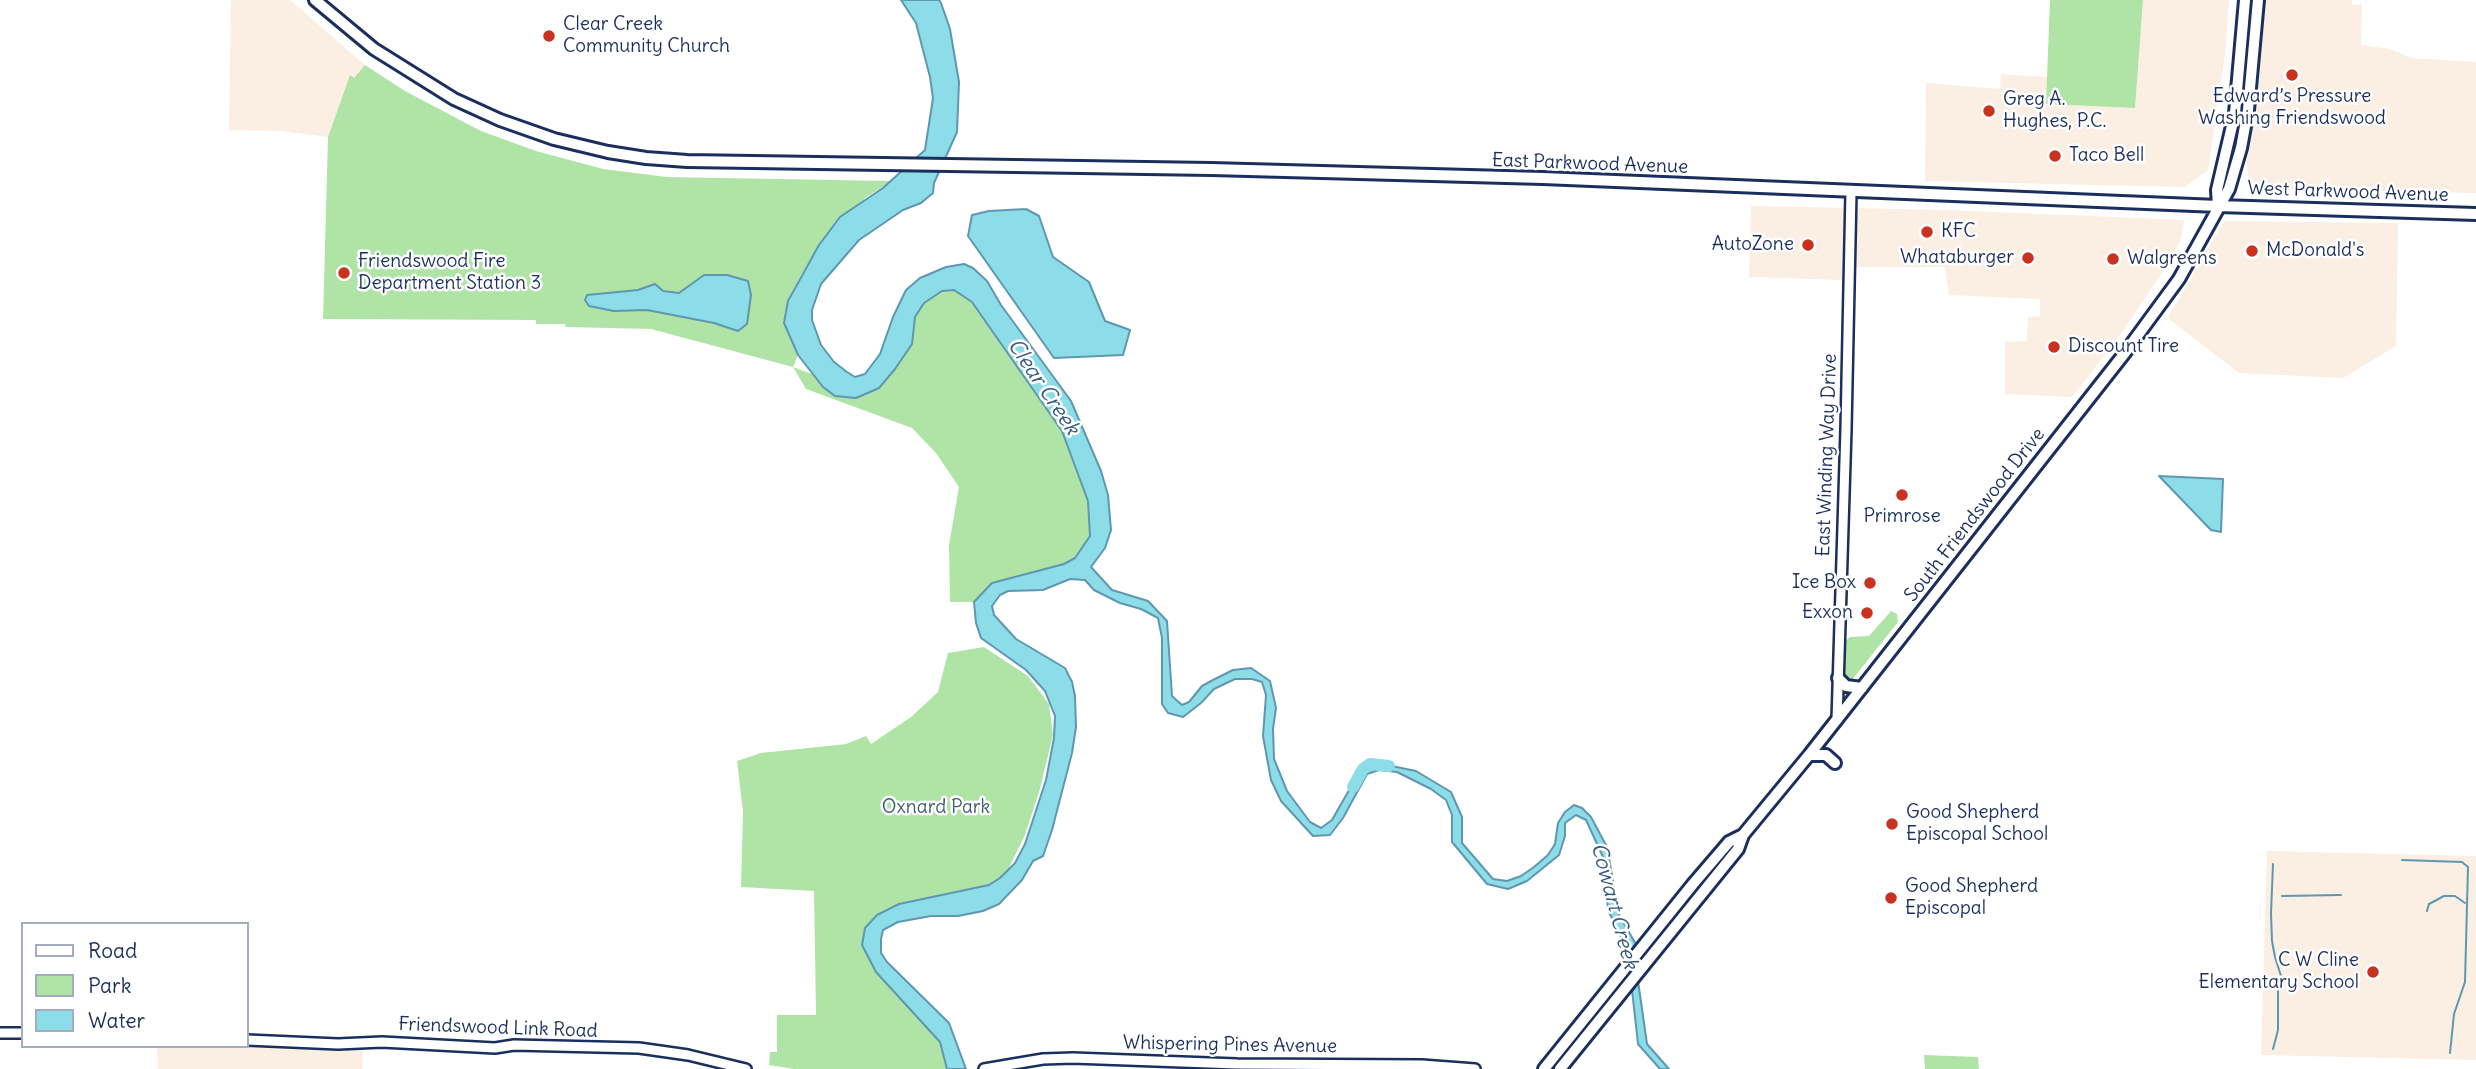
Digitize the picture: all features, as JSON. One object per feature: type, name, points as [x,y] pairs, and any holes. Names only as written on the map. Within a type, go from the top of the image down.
[{"type":"main road","name":"East Parkwood Avenue","points":[[315,0],[362,41],[429,85],[488,115],[554,139],[646,158],[1543,178],[2218,206]]},
{"type":"main road","name":"South Friendswood Drive","points":[[2218,206],[2217,190],[2235,113],[2245,0]]},
{"type":"main road","name":"South Friendswood Drive","points":[[1560,1069],[1738,849],[1743,835],[1837,720],[2162,304],[2192,260],[2229,189],[2246,120],[2258,0]]},
{"type":"main road","name":"East Winding Way Drive","points":[[1837,720],[1851,192]]},
{"type":"main road","name":"West Parkwood Avenue","points":[[2218,206],[2476,214]]},
{"type":"main road","points":[[1838,678],[1846,686],[1862,688]]},
{"type":"main road","points":[[1809,755],[1826,755],[1835,763]]},
{"type":"main road","name":"South Friendswood Drive","points":[[1544,1069],[1729,842],[1743,835]]},
{"type":"main road","points":[[0,1033],[21,1033]]},
{"type":"main road","name":"Friendswood Link Road","points":[[248,1040],[338,1044],[382,1042],[495,1048],[514,1045],[639,1048],[715,1060],[746,1069]]},
{"type":"main road","name":"Whispering Pines Avenue","points":[[984,1069],[1042,1059],[1073,1058],[1237,1064],[1422,1065],[1475,1069]]},
{"type":"shaded area","points":[[231,0],[290,0],[365,65],[354,78],[350,75],[328,137],[281,131],[229,130]]},
{"type":"shaded area","points":[[2143,0],[2229,0],[2225,55],[2208,170],[2184,187],[1925,181],[1926,83],[2000,89],[2001,74],[2048,77],[2046,104],[2135,108]]},
{"type":"shaded area","points":[[2264,0],[2352,0],[2352,5],[2362,4],[2361,45],[2390,49],[2411,58],[2476,62],[2476,193],[2271,189],[2250,185],[2246,161]]},
{"type":"shaded area","points":[[1751,206],[1949,210],[2184,220],[2181,238],[2170,261],[2118,338],[2072,397],[2005,394],[2005,342],[2027,341],[2028,317],[2040,316],[2040,299],[1949,295],[1945,267],[1858,267],[1842,280],[1749,277]]},
{"type":"shaded area","points":[[2224,221],[2398,223],[2396,346],[2343,378],[2239,373],[2168,318]]},
{"type":"shaded area","points":[[2267,851],[2476,856],[2476,1060],[2261,1055]]},
{"type":"shaded area","points":[[248,1040],[363,1044],[362,1069],[158,1069],[157,1048],[248,1048]]},
{"type":"green space","points":[[2050,0],[2143,0],[2135,108],[2046,104]]},
{"type":"green space","points":[[365,65],[405,91],[481,131],[536,151],[603,169],[667,177],[892,181],[865,198],[819,245],[801,275],[788,301],[784,323],[798,355],[793,367],[651,329],[566,327],[565,324],[536,324],[536,320],[323,319],[328,137],[350,75],[354,78]]},
{"type":"green space","points":[[954,290],[972,302],[1062,432],[1088,501],[1090,536],[1075,558],[1064,564],[992,583],[974,602],[950,602],[949,545],[959,487],[936,453],[912,428],[806,389],[793,367],[812,374],[830,393],[879,388],[911,344],[915,317],[924,303],[942,291]]},
{"type":"green space","points":[[1891,611],[1897,614],[1898,622],[1852,680],[1847,682],[1842,669],[1844,642],[1850,637],[1869,636]]},
{"type":"green space","name":"Oxnard Park","points":[[984,647],[1028,676],[1049,704],[1053,735],[1025,835],[1003,880],[975,893],[899,904],[862,945],[876,972],[940,1042],[947,1069],[794,1069],[769,1065],[770,1052],[777,1052],[777,1015],[816,1015],[814,891],[741,887],[743,811],[737,761],[761,753],[846,744],[866,736],[871,744],[911,717],[938,692],[948,653]]},
{"type":"green space","points":[[1924,1055],[1978,1057],[1979,1069],[1925,1069]]},
{"type":"water","name":"Clear Creek","points":[[901,0],[939,0],[941,3],[950,29],[959,82],[957,132],[934,183],[933,193],[859,240],[821,284],[812,310],[812,320],[821,345],[834,362],[847,372],[855,377],[865,374],[880,354],[906,290],[920,278],[946,267],[964,264],[973,268],[987,281],[1001,305],[1071,401],[1101,471],[1108,495],[1111,530],[1105,548],[1091,567],[1112,590],[1148,601],[1167,621],[1172,696],[1182,705],[1189,702],[1202,686],[1213,680],[1233,670],[1251,668],[1270,681],[1276,708],[1273,729],[1274,759],[1287,791],[1310,822],[1321,828],[1332,820],[1366,766],[1377,763],[1416,771],[1451,792],[1462,817],[1462,843],[1493,879],[1507,881],[1534,867],[1548,855],[1555,844],[1558,823],[1565,812],[1574,805],[1582,808],[1591,817],[1607,847],[1619,915],[1637,946],[1637,974],[1647,1044],[1669,1069],[1660,1069],[1638,1044],[1625,954],[1621,937],[1608,910],[1603,857],[1586,820],[1576,815],[1565,823],[1565,836],[1559,855],[1527,881],[1508,889],[1487,884],[1452,842],[1452,815],[1446,800],[1431,789],[1397,772],[1379,770],[1367,774],[1343,818],[1330,835],[1313,836],[1281,801],[1271,780],[1263,736],[1266,695],[1262,682],[1235,679],[1214,689],[1183,717],[1168,713],[1162,704],[1162,638],[1158,618],[1094,590],[1085,580],[1070,579],[1043,590],[1008,591],[1000,595],[992,606],[994,615],[1016,639],[1065,668],[1075,696],[1076,727],[1072,753],[1043,856],[1033,861],[1022,880],[999,904],[983,911],[958,916],[931,916],[898,922],[883,930],[881,953],[949,1023],[966,1069],[947,1069],[940,1042],[876,972],[862,945],[865,928],[877,915],[899,904],[989,885],[1015,863],[1025,844],[1046,780],[1055,716],[1045,691],[1026,670],[981,638],[974,602],[992,583],[1064,564],[1075,558],[1090,536],[1088,501],[1062,431],[972,302],[954,290],[942,291],[924,303],[915,317],[912,344],[895,369],[879,388],[856,398],[835,396],[823,387],[798,355],[784,323],[788,301],[819,245],[840,217],[883,188],[925,150],[933,98],[930,77],[916,23]]},
{"type":"water","points":[[1026,209],[1039,216],[1053,257],[1089,282],[1105,321],[1130,330],[1123,355],[1054,358],[968,236],[972,215]]},
{"type":"water","points":[[704,275],[727,275],[748,281],[751,295],[747,324],[738,331],[714,323],[647,310],[614,311],[589,306],[585,300],[587,295],[638,290],[655,284],[663,291],[679,293]]},
{"type":"water","points":[[2159,476],[2223,479],[2221,532],[2211,530]]},
{"type":"waterway","name":"Cowart Creek","points":[[1353,787],[1363,769],[1370,764],[1389,766]]},
{"type":"waterway","points":[[2402,860],[2462,862],[2468,867],[2465,982],[2454,1014],[2450,1053]]},
{"type":"waterway","points":[[2273,864],[2272,941],[2281,976],[2278,985],[2278,1030],[2273,1049]]},
{"type":"waterway","points":[[2282,896],[2341,895]]},
{"type":"waterway","points":[[2427,911],[2429,904],[2444,896],[2455,896],[2465,903]]},
{"type":"place","name":"Clear Creek Community Church","points":[[549,36]]},
{"type":"place","name":"Edward’s Pressure Washing Friendswood","points":[[2292,75]]},
{"type":"place","name":"Greg A. Hughes, P.C.","points":[[1989,111]]},
{"type":"place","name":"Taco Bell","points":[[2055,156]]},
{"type":"place","name":"KFC","points":[[1927,232]]},
{"type":"place","name":"AutoZone","points":[[1808,245]]},
{"type":"place","name":"McDonald's","points":[[2252,251]]},
{"type":"place","name":"Whataburger","points":[[2028,258]]},
{"type":"place","name":"Walgreens","points":[[2113,259]]},
{"type":"place","name":"Friendswood Fire Department Station 3","points":[[344,273]]},
{"type":"place","name":"Discount Tire","points":[[2054,347]]},
{"type":"place","name":"Primrose","points":[[1902,495]]},
{"type":"place","name":"Ice Box","points":[[1870,583]]},
{"type":"place","name":"Exxon","points":[[1867,613]]},
{"type":"place","name":"Good Shepherd Episcopal School","points":[[1892,824]]},
{"type":"place","name":"Good Shepherd Episcopal","points":[[1891,898]]},
{"type":"place","name":"C W Cline Elementary School","points":[[2373,972]]}]
